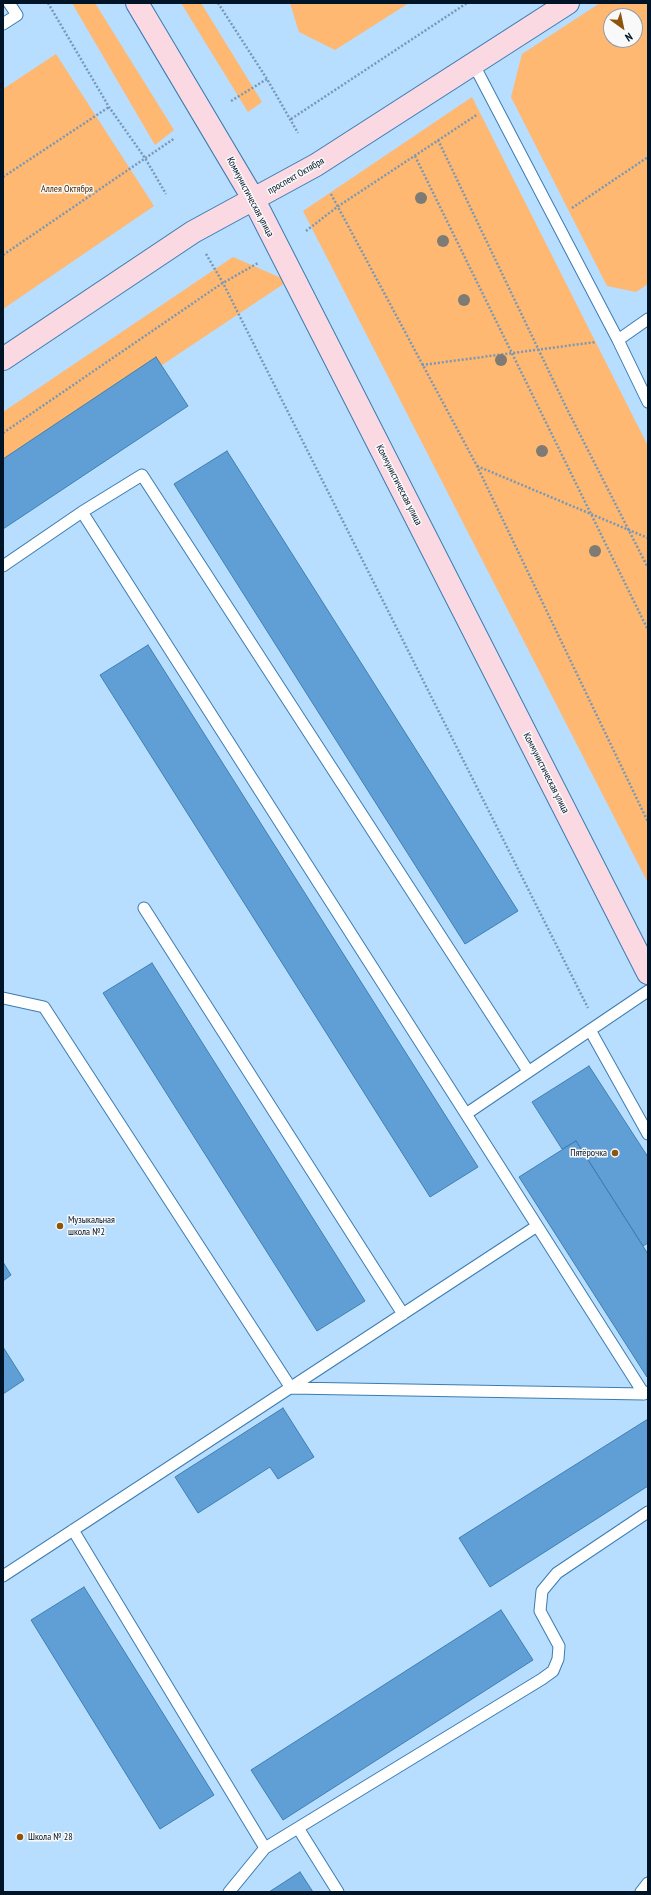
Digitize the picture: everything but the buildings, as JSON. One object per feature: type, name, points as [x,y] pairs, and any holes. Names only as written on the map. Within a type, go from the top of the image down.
[{"type":"main road","name":"Коммунистическая улица","points":[[137,3],[254,200],[648,973]]},
{"type":"main road","name":"проспект Октября","points":[[3,359],[193,232],[316,165],[474,65],[568,3]]},
{"type":"lane","points":[[3,24],[17,15],[9,3]]},
{"type":"lane","points":[[474,65],[618,340],[648,402]]},
{"type":"lane","points":[[618,340],[648,319]]},
{"type":"lane","points":[[3,566],[82,512],[142,475],[528,1071]]},
{"type":"lane","points":[[82,512],[537,1226],[646,1393]]},
{"type":"lane","points":[[144,908],[403,1314]]},
{"type":"lane","points":[[466,1114],[648,991]]},
{"type":"lane","points":[[3,998],[44,1007],[291,1388]]},
{"type":"lane","points":[[593,1028],[648,1134]]},
{"type":"lane","points":[[3,1576],[537,1226]]},
{"type":"lane","points":[[291,1388],[646,1393]]},
{"type":"lane","points":[[229,1892],[265,1848],[553,1671],[558,1659],[558,1646],[540,1611],[542,1591],[557,1573],[648,1512]]},
{"type":"lane","points":[[73,1530],[265,1848]]},
{"type":"lane","points":[[298,1828],[338,1892]]},
{"type":"lane","points":[[640,1892],[648,1883]]},
{"type":"path","points":[[48,3],[109,107],[145,158],[166,194]]},
{"type":"path","points":[[218,3],[267,79],[298,133]]},
{"type":"path","points":[[291,119],[467,3]]},
{"type":"path","points":[[231,101],[267,79]]},
{"type":"path","points":[[306,231],[337,207],[494,104]]},
{"type":"path","points":[[3,177],[109,107]]},
{"type":"path","points":[[3,255],[175,138]]},
{"type":"path","points":[[438,140],[538,350],[648,568]]},
{"type":"path","points":[[415,156],[648,630]]},
{"type":"path","points":[[555,220],[648,157]]},
{"type":"path","points":[[331,194],[477,466],[648,822]]},
{"type":"path","points":[[203,248],[223,283],[593,1028]]},
{"type":"path","points":[[3,433],[223,283],[260,262]]},
{"type":"path","points":[[422,365],[618,340]]},
{"type":"path","points":[[477,466],[648,538]]},
{"type":"green space","points":[[72,3],[95,3],[174,130],[155,145]]},
{"type":"green space","points":[[181,3],[201,3],[262,102],[248,112]]},
{"type":"green space","points":[[290,3],[409,3],[335,50],[299,32]]},
{"type":"green space","points":[[600,3],[648,3],[648,284],[636,292],[607,286],[511,97],[522,54]]},
{"type":"green space","name":"Аллея Октября","points":[[56,54],[154,206],[3,309],[3,89]]},
{"type":"green space","points":[[472,97],[648,446],[648,883],[303,211]]},
{"type":"green space","points":[[233,257],[288,281],[3,471],[3,412]]},
{"type":"place","name":"Пятёрочка","points":[[615,1153]]},
{"type":"place","name":"Музыкальная школа №2","points":[[60,1226]]},
{"type":"place","name":"Школа № 28","points":[[20,1837]]}]
